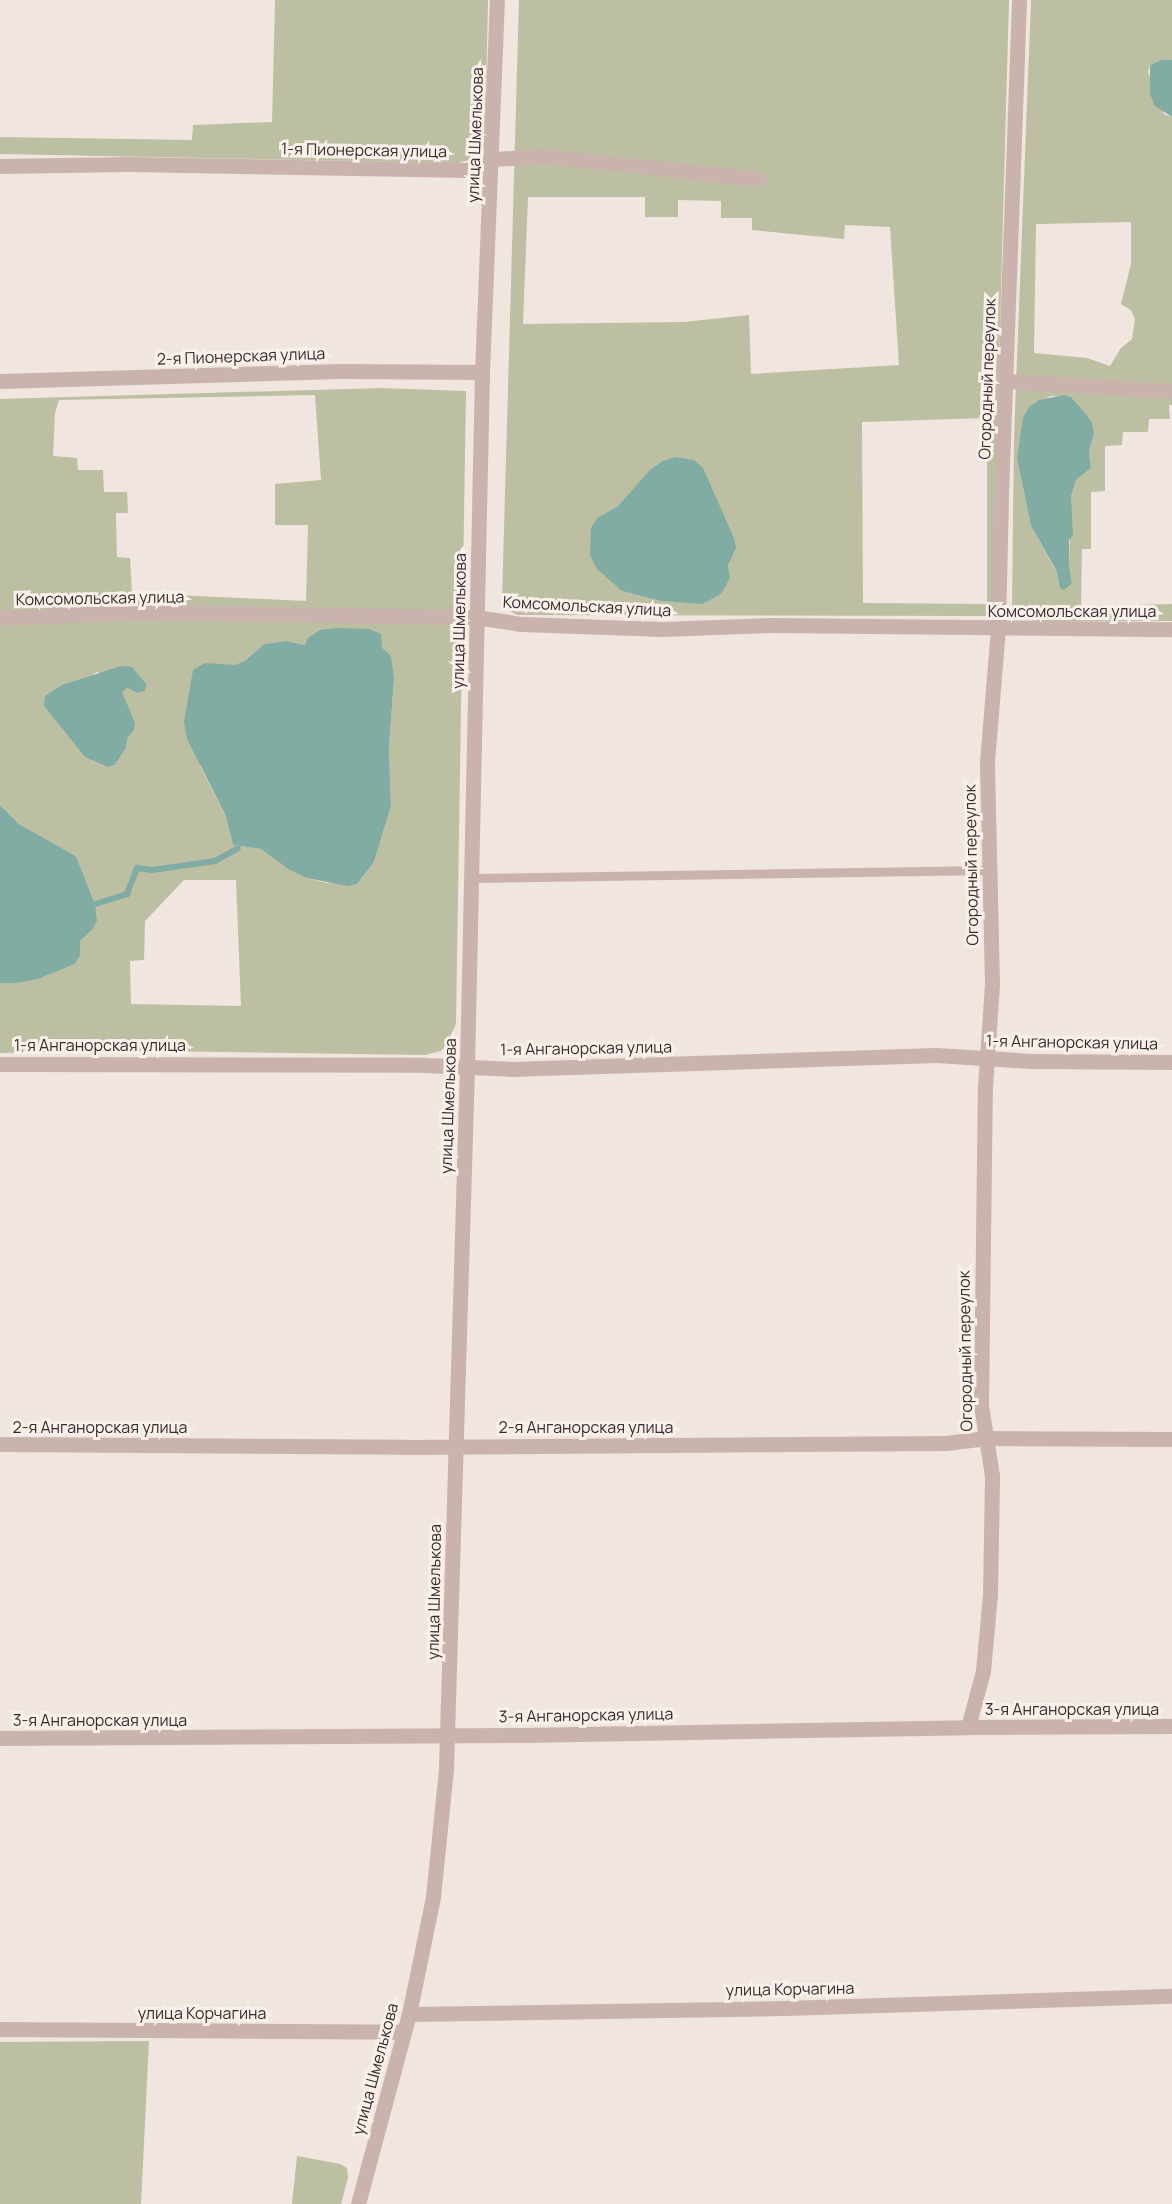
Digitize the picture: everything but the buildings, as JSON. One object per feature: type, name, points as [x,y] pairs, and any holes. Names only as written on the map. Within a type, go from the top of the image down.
[{"type":"street","name":"улица Шмелькова","points":[[358,2204],[409,2014],[433,1897],[448,1735],[467,1067],[482,372],[493,159],[497,0]]},
{"type":"street","name":"Огородный переулок","points":[[969,1727],[978,1698],[987,1641],[992,1476],[981,1405],[981,1268],[992,984],[987,762],[998,629],[1019,0]]},
{"type":"street","name":"1-я Пионерская улица","points":[[0,166],[128,165],[468,170],[493,159],[545,156],[759,179]]},
{"type":"street","name":"2-я Пионерская улица","points":[[0,381],[347,371],[482,372]]},
{"type":"street","points":[[1005,381],[1172,391]]},
{"type":"street","name":"Комсомольская улица","points":[[0,618],[140,612],[477,617],[521,624],[662,629],[772,625],[1172,629]]},
{"type":"street","name":"1-я Анганорская улица","points":[[0,1064],[524,1068],[936,1055],[988,1059],[1172,1062]]},
{"type":"street","name":"2-я Анганорская улица","points":[[0,1444],[456,1446],[946,1443],[985,1438],[1172,1439]]},
{"type":"street","name":"3-я Анганорская улица","points":[[0,1738],[1172,1726]]},
{"type":"street","name":"улица Корчагина","points":[[409,2014],[784,2008],[1172,1996]]},
{"type":"street","name":"улица Корчагина","points":[[0,2029],[404,2032]]},
{"type":"lane","points":[[471,878],[989,870]]},
{"type":"green space","points":[[275,0],[488,0],[485,144],[482,150],[472,159],[458,163],[0,154],[0,137],[192,140],[193,125],[272,122]]},
{"type":"green space","points":[[519,0],[1009,0],[992,616],[517,615],[507,609],[502,600]],"holes":[[[528,197],[645,197],[645,217],[678,217],[678,200],[721,201],[721,218],[752,218],[752,230],[844,239],[845,225],[890,227],[899,365],[751,374],[749,315],[684,322],[523,324]],[[987,418],[987,604],[863,603],[862,422]],[[631,494],[723,517],[734,538],[728,565],[730,578],[692,603],[660,601],[622,591],[597,518],[618,506]]]},
{"type":"green space","points":[[1031,0],[1172,0],[1172,60],[1161,60],[1150,65],[1148,72],[1164,114],[1172,117],[1172,405],[1169,405],[1170,419],[1149,419],[1148,432],[1123,432],[1122,445],[1105,446],[1105,491],[1091,492],[1091,549],[1082,549],[1081,606],[1172,604],[1172,621],[1037,621],[1020,618],[1012,608],[1014,437]],"holes":[[[1131,222],[1131,264],[1121,304],[1131,310],[1135,319],[1132,339],[1121,348],[1110,366],[1087,358],[1034,353],[1036,224]],[[1051,396],[1071,397],[1086,414],[1094,434],[1089,452],[1091,468],[1076,480],[1071,497],[1069,564],[1072,583],[1060,588],[1056,571],[1031,526],[1017,459],[1029,407]]]},
{"type":"green space","points":[[381,388],[466,391],[456,1023],[450,1040],[441,1051],[425,1055],[153,1051],[0,1053],[0,983],[38,979],[75,964],[80,956],[80,941],[92,930],[95,904],[76,856],[19,824],[0,805],[0,399]],"holes":[[[315,395],[321,480],[275,484],[275,525],[308,525],[306,601],[132,593],[130,558],[117,557],[116,513],[128,513],[127,492],[104,492],[103,470],[78,470],[77,458],[53,456],[55,413],[59,400]],[[286,641],[305,645],[394,679],[389,749],[391,806],[374,862],[357,884],[327,883],[307,878],[261,849],[233,845],[225,814],[200,766],[223,665],[235,665],[246,660],[264,644]],[[97,672],[144,691],[137,693],[127,688],[121,692],[128,737],[126,748],[115,765],[108,767],[61,726],[44,706]],[[184,880],[236,880],[241,1006],[131,1004],[130,961],[144,960],[145,921]]]},
{"type":"green space","points":[[149,2041],[141,2204],[0,2204],[0,2042]]},
{"type":"green space","points":[[297,2156],[340,2164],[347,2168],[348,2178],[341,2204],[292,2204]]},
{"type":"water","points":[[1161,60],[1172,60],[1172,117],[1155,106],[1150,94],[1150,65]]},
{"type":"water","points":[[1064,395],[1071,397],[1086,414],[1092,423],[1094,434],[1089,452],[1091,468],[1076,480],[1071,497],[1073,535],[1069,540],[1069,564],[1072,583],[1064,590],[1060,588],[1056,570],[1031,526],[1017,459],[1023,418],[1029,407],[1039,400]]},
{"type":"water","points":[[675,457],[694,460],[703,468],[734,538],[736,548],[728,565],[730,578],[721,594],[702,604],[660,601],[622,591],[597,569],[590,555],[591,528],[597,518],[618,506],[650,470],[663,461]]},
{"type":"water","points":[[369,629],[381,634],[382,648],[391,656],[394,679],[389,749],[391,806],[374,862],[357,884],[347,886],[307,878],[290,870],[261,849],[233,845],[225,814],[187,739],[184,722],[193,670],[205,663],[235,665],[246,660],[264,644],[286,641],[305,645],[308,638],[320,630]]},
{"type":"water","points":[[121,666],[132,667],[146,684],[145,691],[137,693],[127,688],[122,692],[135,723],[134,730],[128,737],[126,748],[115,765],[108,767],[85,757],[44,706],[45,696],[62,685]]},
{"type":"water","points":[[0,805],[19,824],[76,856],[95,904],[97,921],[92,930],[80,941],[80,956],[75,964],[38,979],[16,983],[0,983]]},
{"type":"waterway","points":[[95,904],[127,894],[137,868],[152,870],[215,861],[238,848]]}]
